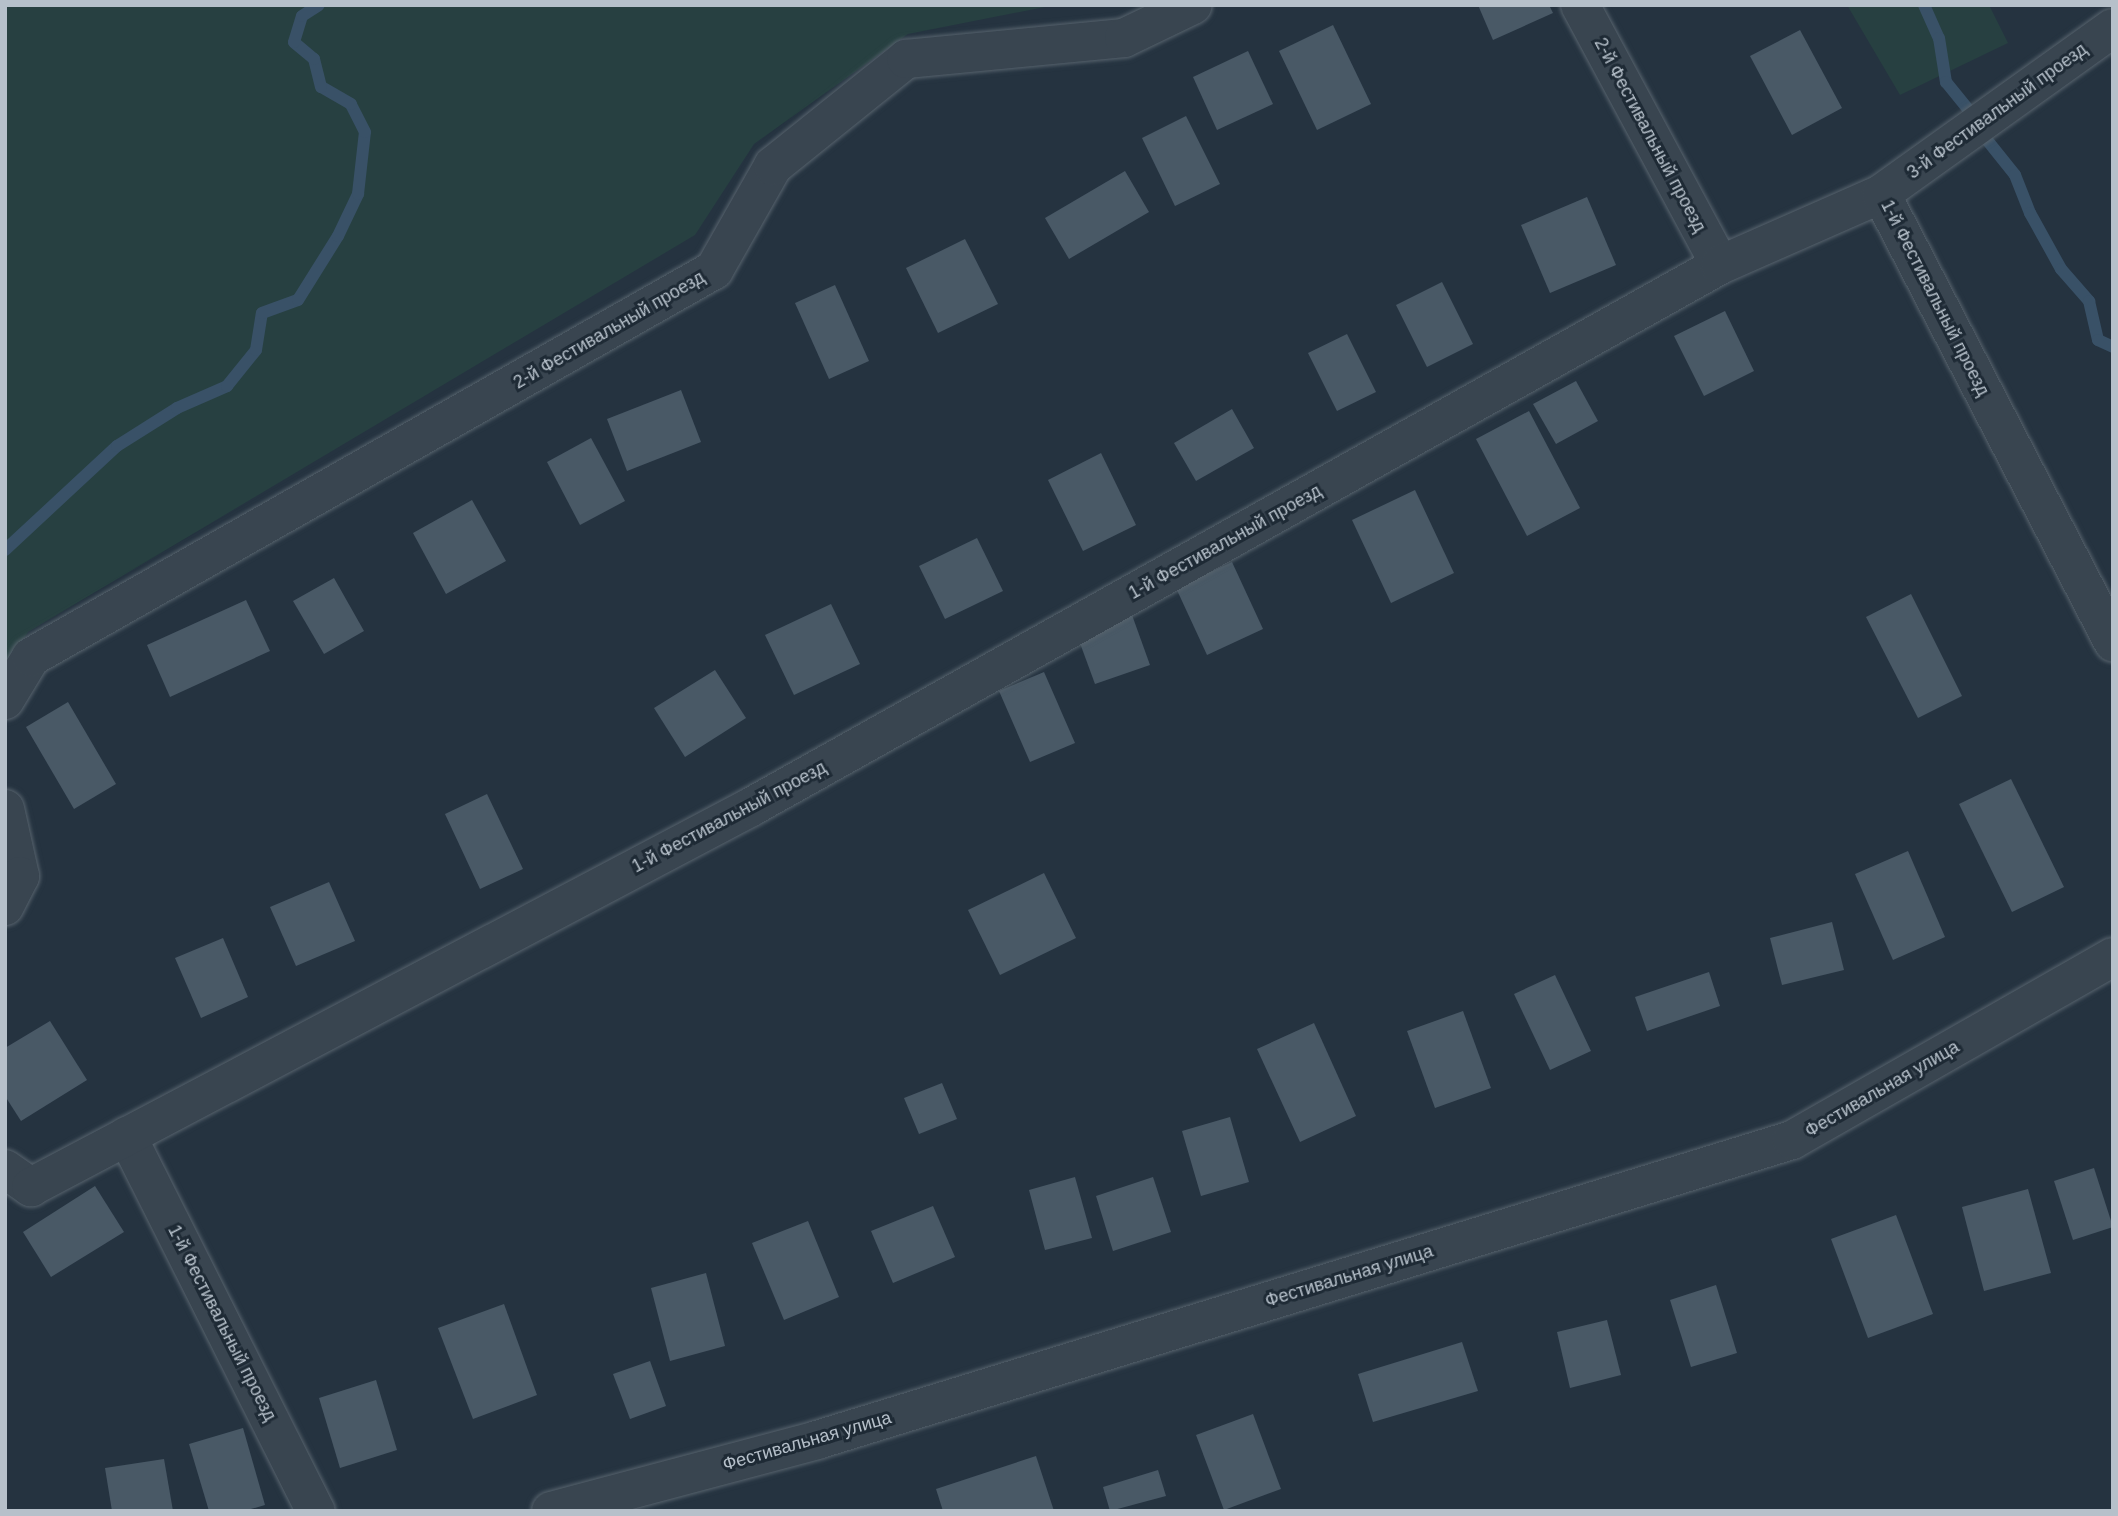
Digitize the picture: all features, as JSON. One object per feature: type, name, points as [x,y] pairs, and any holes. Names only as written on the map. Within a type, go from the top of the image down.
[{"type":"street","name":"2-й Фестивальный проезд","points":[[5,700],[31,657],[714,270],[773,166],[906,59],[1124,38],[1193,5]]},
{"type":"street","name":"2-й Фестивальный проезд","points":[[1580,5],[1720,265]]},
{"type":"street","name":"3-й Фестивальный проезд","points":[[1881,194],[2113,28]]},
{"type":"street","name":"1-й Фестивальный проезд","points":[[18,1178],[127,1136],[751,807],[1720,265],[1881,194],[2113,642]]},
{"type":"street","points":[[5,809],[20,876],[5,906]]},
{"type":"street","name":"Фестивальная улица","points":[[551,1511],[817,1440],[1792,1140],[2113,957]]},
{"type":"street","name":"1-й Фестивальный проезд","points":[[127,1136],[316,1511]]},
{"type":"green space","points":[[5,5],[1055,5],[908,34],[754,144],[695,235],[28,632],[5,669]]},
{"type":"green space","points":[[1847,5],[1989,5],[2008,43],[1900,95]]},
{"type":"building","points":[[1478,5],[1549,5],[1553,13],[1493,40]]},
{"type":"building","points":[[1333,25],[1371,104],[1317,130],[1279,51]]},
{"type":"building","points":[[1800,30],[1842,108],[1792,135],[1750,56]]},
{"type":"building","points":[[1248,51],[1273,104],[1217,130],[1193,77]]},
{"type":"building","points":[[1186,116],[1220,184],[1175,206],[1142,138]]},
{"type":"building","points":[[1125,171],[1149,212],[1069,259],[1045,218]]},
{"type":"building","points":[[1587,197],[1616,265],[1550,293],[1521,225]]},
{"type":"building","points":[[965,239],[998,304],[938,333],[906,268]]},
{"type":"building","points":[[1442,282],[1473,344],[1427,367],[1396,305]]},
{"type":"building","points":[[835,285],[869,361],[829,379],[795,303]]},
{"type":"building","points":[[1725,311],[1754,371],[1704,396],[1674,336]]},
{"type":"building","points":[[1347,334],[1376,392],[1337,411],[1308,353]]},
{"type":"building","points":[[1576,381],[1598,421],[1556,444],[1533,404]]},
{"type":"building","points":[[681,390],[701,442],[627,471],[607,419]]},
{"type":"building","points":[[1232,409],[1254,448],[1196,481],[1174,443]]},
{"type":"building","points":[[1529,411],[1580,508],[1527,536],[1476,439]]},
{"type":"building","points":[[591,438],[625,501],[580,525],[547,462]]},
{"type":"building","points":[[1101,453],[1136,525],[1083,551],[1048,480]]},
{"type":"building","points":[[1415,490],[1454,573],[1391,603],[1352,520]]},
{"type":"building","points":[[472,500],[506,561],[446,594],[413,533]]},
{"type":"building","points":[[977,538],[1003,591],[945,619],[919,566]]},
{"type":"building","points":[[1232,562],[1263,629],[1207,655],[1176,588]]},
{"type":"building","points":[[334,578],[364,631],[324,654],[293,601]]},
{"type":"building","points":[[1911,594],[1962,696],[1918,718],[1866,617]]},
{"type":"building","points":[[246,600],[270,651],[170,697],[147,645]]},
{"type":"building","points":[[831,604],[860,664],[794,695],[765,635]]},
{"type":"building","points":[[1132,615],[1150,665],[1095,684],[1077,635]]},
{"type":"building","points":[[715,670],[746,718],[685,757],[654,708]]},
{"type":"building","points":[[1044,672],[1075,743],[1030,762],[999,691]]},
{"type":"building","points":[[68,702],[116,784],[74,809],[26,727]]},
{"type":"building","points":[[2011,779],[2064,887],[2012,912],[1959,804]]},
{"type":"building","points":[[487,794],[523,869],[480,889],[445,814]]},
{"type":"building","points":[[1908,851],[1945,937],[1893,960],[1855,874]]},
{"type":"building","points":[[1044,873],[1076,938],[1000,975],[968,910]]},
{"type":"building","points":[[329,882],[355,941],[296,966],[270,907]]},
{"type":"building","points":[[1832,922],[1844,970],[1782,985],[1770,938]]},
{"type":"building","points":[[223,938],[248,997],[201,1018],[175,958]]},
{"type":"building","points":[[1709,972],[1720,1006],[1647,1031],[1635,997]]},
{"type":"building","points":[[1555,975],[1591,1051],[1550,1070],[1514,994]]},
{"type":"building","points":[[1463,1011],[1491,1088],[1435,1108],[1407,1031]]},
{"type":"building","points":[[50,1021],[87,1080],[21,1121],[5,1096],[5,1048]]},
{"type":"building","points":[[1314,1023],[1356,1116],[1300,1142],[1257,1049]]},
{"type":"building","points":[[942,1083],[957,1119],[919,1134],[904,1098]]},
{"type":"building","points":[[1230,1117],[1249,1182],[1201,1196],[1182,1131]]},
{"type":"building","points":[[2094,1168],[2113,1227],[2073,1240],[2054,1181]]},
{"type":"building","points":[[1075,1177],[1092,1238],[1045,1250],[1029,1190]]},
{"type":"building","points":[[1153,1177],[1171,1232],[1113,1251],[1096,1196]]},
{"type":"building","points":[[95,1186],[124,1232],[51,1277],[23,1232]]},
{"type":"building","points":[[2028,1189],[2051,1273],[1984,1291],[1962,1207]]},
{"type":"building","points":[[933,1206],[955,1257],[893,1283],[871,1231]]},
{"type":"building","points":[[1896,1215],[1933,1314],[1868,1338],[1831,1239]]},
{"type":"building","points":[[808,1221],[839,1297],[784,1320],[752,1243]]},
{"type":"building","points":[[706,1273],[725,1346],[670,1361],[651,1288]]},
{"type":"building","points":[[1716,1285],[1737,1353],[1691,1367],[1670,1300]]},
{"type":"building","points":[[504,1304],[537,1395],[473,1419],[438,1328]]},
{"type":"building","points":[[1607,1320],[1621,1375],[1570,1388],[1557,1332]]},
{"type":"building","points":[[1462,1342],[1478,1391],[1373,1422],[1358,1374]]},
{"type":"building","points":[[650,1361],[666,1406],[630,1419],[613,1374]]},
{"type":"building","points":[[376,1380],[397,1450],[340,1468],[319,1398]]},
{"type":"building","points":[[1253,1414],[1281,1489],[1224,1510],[1196,1435]]},
{"type":"building","points":[[243,1428],[265,1505],[244,1511],[209,1511],[189,1444]]},
{"type":"building","points":[[1036,1456],[1054,1511],[943,1511],[936,1489]]},
{"type":"building","points":[[164,1459],[173,1511],[112,1511],[105,1468]]},
{"type":"building","points":[[1158,1470],[1166,1496],[1110,1511],[1103,1487]]},
{"type":"waterway","points":[[5,550],[117,446],[177,408],[227,386],[256,350],[262,313],[298,300],[338,236],[358,194],[365,132],[351,104],[321,87],[314,59],[294,42],[302,16],[319,5]]},
{"type":"waterway","points":[[1924,5],[1939,38],[1946,82],[1971,113]]},
{"type":"waterway","points":[[1983,135],[2015,175],[2030,213],[2061,269],[2089,301],[2098,340],[2113,347]]}]
